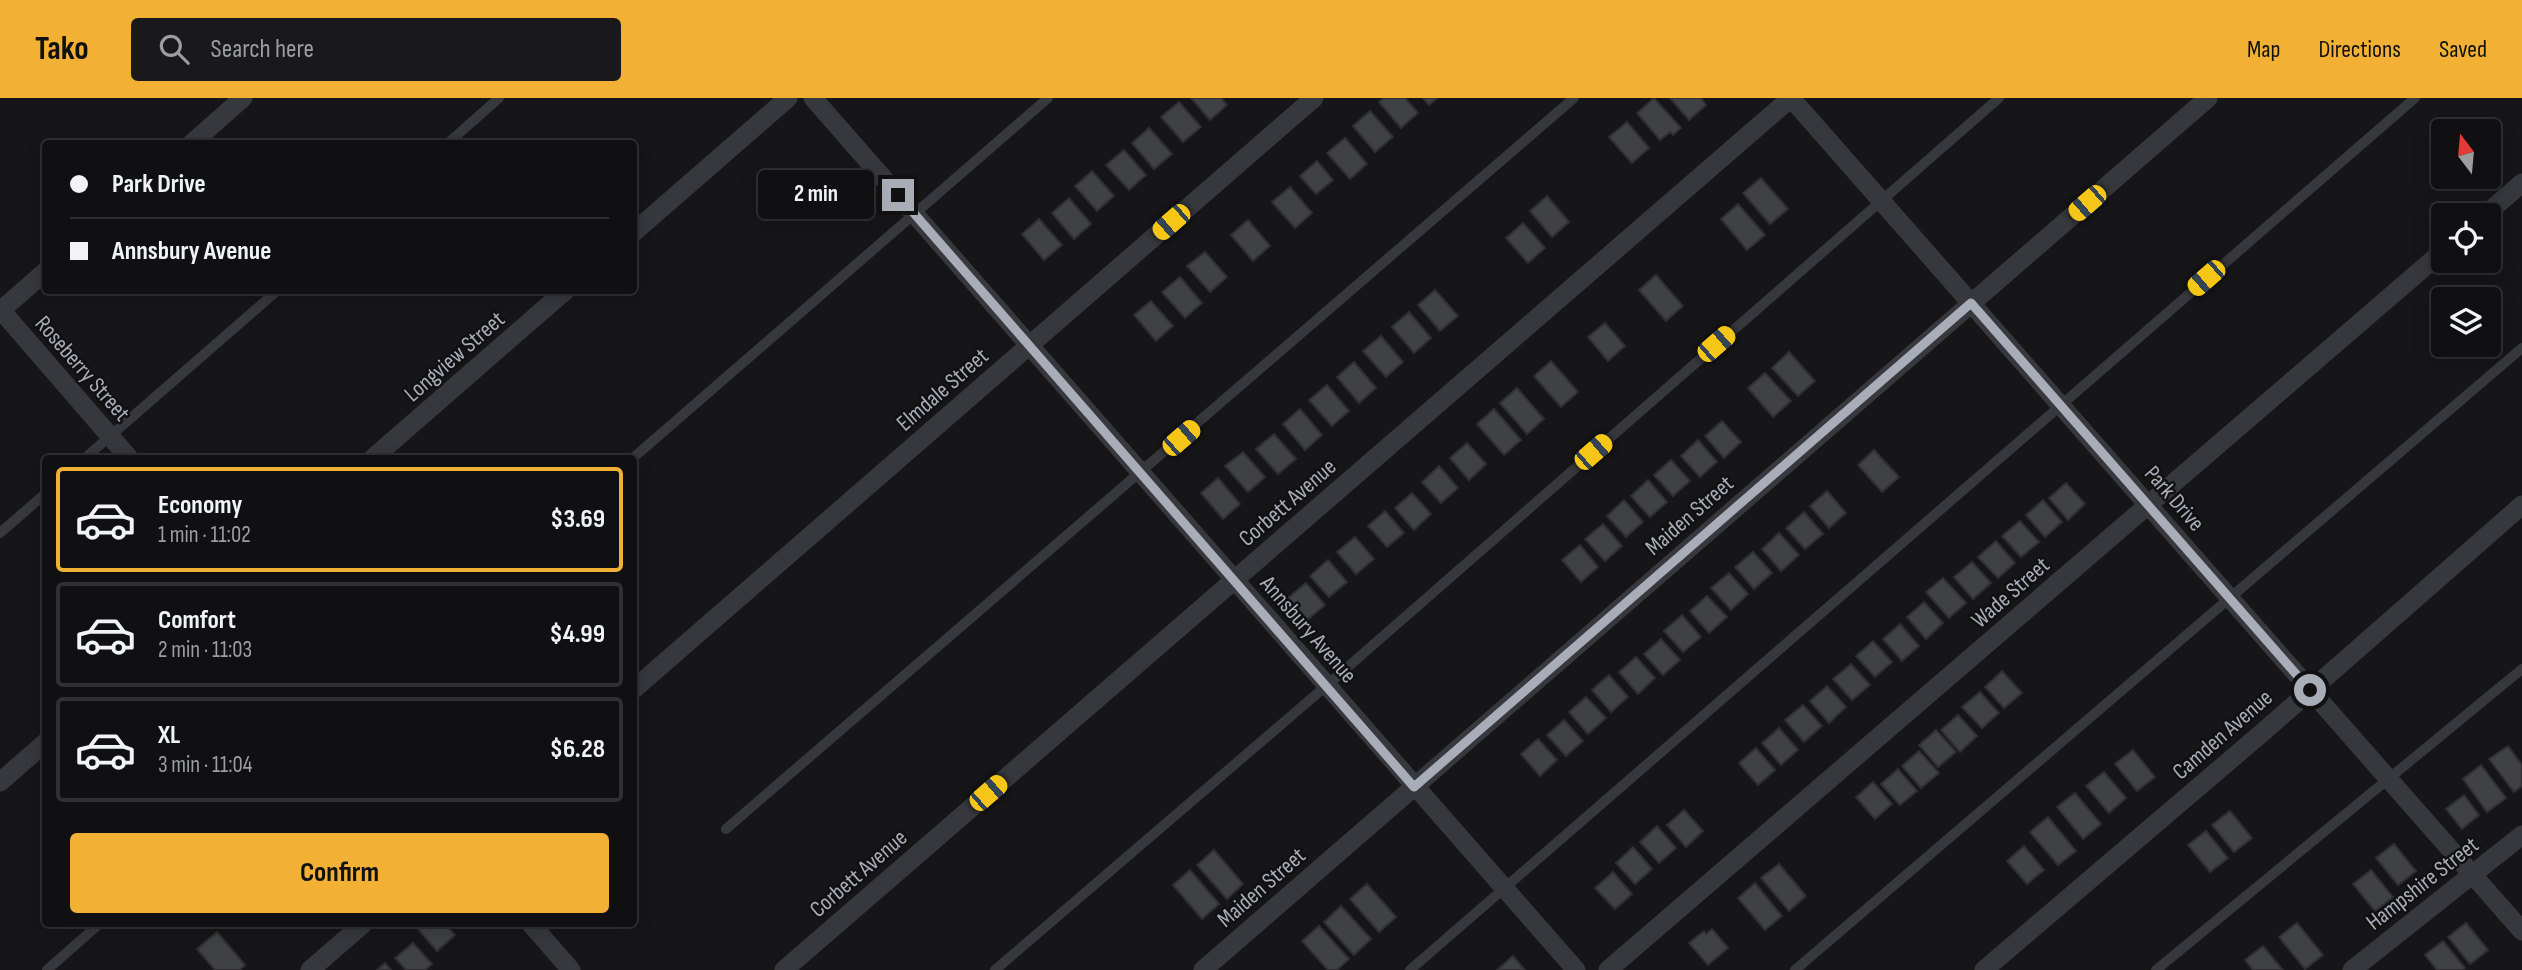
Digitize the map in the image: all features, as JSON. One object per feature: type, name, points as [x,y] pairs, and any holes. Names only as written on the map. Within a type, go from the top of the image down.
[{"type":"street","points":[[196,140],[243,98]]},
{"type":"street","points":[[637,229],[788,98]]},
{"type":"street","name":"Annsbury Avenue","points":[[813,98],[1576,970]]},
{"type":"street","name":"Elmdale Street","points":[[637,687],[1314,98]]},
{"type":"street","name":"Park Drive","points":[[1791,98],[2522,931]]},
{"type":"street","name":"Corbett Avenue","points":[[783,970],[1791,98]]},
{"type":"street","name":"Maiden Street","points":[[1203,970],[2208,98]]},
{"type":"street","points":[[2499,203],[2522,183]]},
{"type":"street","name":"Wade Street","points":[[1608,970],[2431,261]]},
{"type":"street","points":[[0,310],[42,274]]},
{"type":"street","name":"Longview Street","points":[[376,455],[561,294]]},
{"type":"street","name":"Roseberry Street","points":[[0,310],[126,455]]},
{"type":"street","name":"Camden Avenue","points":[[1984,970],[2522,505]]},
{"type":"street","points":[[0,782],[42,745]]},
{"type":"street","name":"Hampshire Street","points":[[2352,970],[2522,835]]},
{"type":"street","points":[[310,970],[360,927]]},
{"type":"street","points":[[534,927],[570,970]]},
{"type":"lane","points":[[452,140],[499,98]]},
{"type":"lane","points":[[636,455],[1048,98]]},
{"type":"lane","points":[[726,829],[1574,98]]},
{"type":"lane","points":[[995,970],[1326,686],[1999,98]]},
{"type":"lane","points":[[1410,970],[2416,98]]},
{"type":"lane","points":[[88,455],[273,294]]},
{"type":"lane","points":[[1796,970],[2522,348]]},
{"type":"lane","points":[[0,533],[42,496]]},
{"type":"lane","points":[[2156,970],[2522,669]]},
{"type":"lane","points":[[47,970],[96,927]]},
{"type":"building","points":[[1191,98],[1221,98],[1227,105],[1210,120]]},
{"type":"building","points":[[1384,98],[1405,98],[1418,113],[1401,128],[1379,102]]},
{"type":"building","points":[[1423,98],[1437,98],[1429,105]]},
{"type":"building","points":[[1654,98],[1681,128],[1673,135],[1670,132],[1660,140],[1637,113]]},
{"type":"building","points":[[1670,98],[1701,98],[1706,105],[1689,120]]},
{"type":"building","points":[[1179,102],[1201,127],[1183,142],[1161,117]]},
{"type":"building","points":[[1370,111],[1393,137],[1375,152],[1353,126]]},
{"type":"building","points":[[1627,122],[1649,148],[1632,163],[1609,137]]},
{"type":"building","points":[[1149,128],[1172,154],[1154,169],[1132,143]]},
{"type":"building","points":[[1345,138],[1367,164],[1350,179],[1327,153]]},
{"type":"building","points":[[1124,150],[1146,175],[1129,190],[1106,165]]},
{"type":"building","points":[[1317,161],[1333,180],[1316,194],[1300,176]]},
{"type":"building","points":[[1092,171],[1114,196],[1097,211],[1075,186]]},
{"type":"building","points":[[1761,178],[1788,209],[1770,224],[1743,193]]},
{"type":"building","points":[[1290,187],[1312,213],[1295,228],[1272,202]]},
{"type":"building","points":[[1547,196],[1569,222],[1552,237],[1530,211]]},
{"type":"building","points":[[1069,198],[1091,224],[1074,239],[1052,213]]},
{"type":"building","points":[[1738,204],[1765,235],[1747,250],[1721,219]]},
{"type":"building","points":[[1039,219],[1062,245],[1044,260],[1022,234]]},
{"type":"building","points":[[1248,220],[1270,246],[1253,261],[1231,235]]},
{"type":"building","points":[[1523,223],[1545,248],[1528,263],[1506,238]]},
{"type":"building","points":[[1205,252],[1227,277],[1210,292],[1187,266]]},
{"type":"building","points":[[1656,275],[1683,306],[1666,321],[1639,290]]},
{"type":"building","points":[[1180,277],[1202,303],[1185,318],[1162,292]]},
{"type":"building","points":[[1435,290],[1458,316],[1440,331],[1418,305]]},
{"type":"building","points":[[1151,301],[1173,326],[1156,341],[1134,315]]},
{"type":"building","points":[[1409,312],[1431,338],[1414,353],[1392,327]]},
{"type":"building","points":[[1605,323],[1625,346],[1608,361],[1588,337]]},
{"type":"building","points":[[1381,336],[1403,362],[1386,377],[1363,351]]},
{"type":"building","points":[[1789,352],[1815,381],[1798,396],[1772,368]]},
{"type":"building","points":[[1551,361],[1578,392],[1561,407],[1534,376]]},
{"type":"building","points":[[1354,362],[1376,388],[1359,403],[1337,377]]},
{"type":"building","points":[[1765,373],[1791,401],[1773,417],[1748,388]]},
{"type":"building","points":[[1327,385],[1349,411],[1332,426],[1309,400]]},
{"type":"building","points":[[1517,388],[1544,419],[1527,434],[1500,403]]},
{"type":"building","points":[[1300,409],[1322,435],[1305,450],[1283,424]]},
{"type":"building","points":[[1494,409],[1521,440],[1504,455],[1477,424]]},
{"type":"building","points":[[1722,421],[1741,442],[1724,458],[1705,436]]},
{"type":"building","points":[[1274,434],[1296,459],[1278,474],[1256,449]]},
{"type":"building","points":[[1698,440],[1717,462],[1700,477],[1681,456]]},
{"type":"building","points":[[1467,443],[1486,464],[1469,480],[1450,458]]},
{"type":"building","points":[[1874,450],[1899,477],[1882,492],[1858,465]]},
{"type":"building","points":[[1243,452],[1265,477],[1248,492],[1225,466]]},
{"type":"building","points":[[1671,460],[1690,481],[1673,496],[1654,475]]},
{"type":"building","points":[[1439,466],[1458,488],[1441,503],[1422,482]]},
{"type":"building","points":[[1218,478],[1240,504],[1223,519],[1201,493]]},
{"type":"building","points":[[1648,480],[1667,502],[1650,517],[1631,496]]},
{"type":"building","points":[[2066,483],[2085,504],[2068,520],[2049,498]]},
{"type":"building","points":[[1827,491],[1846,513],[1829,528],[1810,506]]},
{"type":"building","points":[[1412,493],[1431,514],[1414,530],[1395,508]]},
{"type":"building","points":[[1624,500],[1643,522],[1626,537],[1607,516]]},
{"type":"building","points":[[2043,500],[2062,522],[2045,537],[2026,515]]},
{"type":"building","points":[[1385,511],[1404,533],[1387,547],[1368,526]]},
{"type":"building","points":[[1804,512],[1823,534],[1805,549],[1786,528]]},
{"type":"building","points":[[2020,521],[2039,542],[2021,557],[2002,536]]},
{"type":"building","points":[[1603,524],[1622,546],[1605,561],[1585,539]]},
{"type":"building","points":[[1779,533],[1799,555],[1781,571],[1762,549]]},
{"type":"building","points":[[1355,537],[1374,559],[1356,574],[1337,552]]},
{"type":"building","points":[[1996,541],[2015,563],[1998,578],[1978,557]]},
{"type":"building","points":[[1580,545],[1598,567],[1581,582],[1562,560]]},
{"type":"building","points":[[1753,552],[1772,573],[1754,589],[1735,567]]},
{"type":"building","points":[[1328,560],[1347,582],[1329,597],[1310,576]]},
{"type":"building","points":[[1972,562],[1991,583],[1973,599],[1954,577]]},
{"type":"building","points":[[1729,573],[1748,594],[1731,610],[1711,588]]},
{"type":"building","points":[[1943,578],[1966,603],[1949,618],[1926,592]]},
{"type":"building","points":[[1306,583],[1325,605],[1307,620],[1288,598]]},
{"type":"building","points":[[1707,596],[1727,617],[1709,633],[1690,611]]},
{"type":"building","points":[[1924,602],[1943,623],[1926,639],[1907,617]]},
{"type":"building","points":[[1682,615],[1701,637],[1683,652],[1664,631]]},
{"type":"building","points":[[1900,624],[1919,646],[1902,661],[1883,639]]},
{"type":"building","points":[[1661,639],[1680,660],[1663,675],[1644,654]]},
{"type":"building","points":[[1873,641],[1892,662],[1875,677],[1856,656]]},
{"type":"building","points":[[1636,657],[1655,678],[1638,694],[1619,672]]},
{"type":"building","points":[[1851,664],[1870,685],[1852,700],[1833,679]]},
{"type":"building","points":[[2002,671],[2022,693],[2004,708],[1985,687]]},
{"type":"building","points":[[1609,675],[1628,697],[1611,712],[1592,690]]},
{"type":"building","points":[[1827,686],[1846,707],[1829,723],[1810,701]]},
{"type":"building","points":[[1980,692],[1999,713],[1982,728],[1962,707]]},
{"type":"building","points":[[1586,697],[1606,718],[1588,734],[1569,712]]},
{"type":"building","points":[[1803,705],[1822,726],[1804,742],[1785,720]]},
{"type":"building","points":[[1958,715],[1977,736],[1960,752],[1941,730]]},
{"type":"building","points":[[1564,720],[1583,741],[1566,756],[1547,735]]},
{"type":"building","points":[[1779,728],[1798,750],[1781,765],[1762,743]]},
{"type":"building","points":[[1936,730],[1956,752],[1938,767],[1919,745]]},
{"type":"building","points":[[1538,739],[1557,760],[1540,776],[1521,754]]},
{"type":"building","points":[[2508,746],[2522,765],[2522,786],[2514,792],[2489,759]]},
{"type":"building","points":[[1756,748],[1775,770],[1758,785],[1739,763]]},
{"type":"building","points":[[2133,750],[2155,777],[2137,791],[2115,764]]},
{"type":"building","points":[[1919,751],[1939,773],[1921,788],[1902,766]]},
{"type":"building","points":[[2481,765],[2506,798],[2487,812],[2463,779]]},
{"type":"building","points":[[1898,769],[1917,791],[1900,805],[1881,784]]},
{"type":"building","points":[[2104,772],[2126,798],[2109,813],[2086,786]]},
{"type":"building","points":[[1873,782],[1892,804],[1875,819],[1856,797]]},
{"type":"building","points":[[2075,793],[2101,824],[2083,839],[2057,807]]},
{"type":"building","points":[[2464,795],[2479,815],[2462,829],[2446,809]]},
{"type":"building","points":[[1684,810],[1703,831],[1686,847],[1667,825]]},
{"type":"building","points":[[2230,811],[2252,838],[2234,852],[2212,825]]},
{"type":"building","points":[[2048,817],[2076,851],[2058,865],[2030,832]]},
{"type":"building","points":[[1657,826],[1676,848],[1659,863],[1640,842]]},
{"type":"building","points":[[2206,831],[2228,858],[2210,872],[2188,845]]},
{"type":"building","points":[[2394,844],[2416,871],[2398,885],[2376,858]]},
{"type":"building","points":[[2024,846],[2044,870],[2027,884],[2007,861]]},
{"type":"building","points":[[1633,847],[1652,869],[1635,884],[1616,863]]},
{"type":"building","points":[[1214,850],[1243,884],[1227,899],[1197,865]]},
{"type":"building","points":[[1779,864],[1806,896],[1789,911],[1761,878]]},
{"type":"building","points":[[1190,870],[1219,904],[1202,919],[1173,885]]},
{"type":"building","points":[[2371,870],[2393,897],[2375,911],[2353,884]]},
{"type":"building","points":[[1613,872],[1632,894],[1615,909],[1595,888]]},
{"type":"building","points":[[1755,883],[1782,916],[1765,930],[1738,898]]},
{"type":"building","points":[[1367,884],[1396,917],[1379,932],[1350,899]]},
{"type":"building","points":[[1341,906],[1371,939],[1354,955],[1324,922]]},
{"type":"building","points":[[2297,923],[2323,955],[2305,969],[2279,937]]},
{"type":"building","points":[[2466,923],[2488,950],[2470,964],[2448,937]]},
{"type":"building","points":[[1319,926],[1349,959],[1337,970],[1328,970],[1302,941]]},
{"type":"building","points":[[448,927],[455,935],[437,951],[418,929]]},
{"type":"building","points":[[1712,929],[1728,948],[1708,965],[1689,943],[1704,931],[1706,934]]},
{"type":"building","points":[[217,932],[245,965],[240,970],[215,970],[197,949]]},
{"type":"building","points":[[2443,941],[2465,968],[2437,970],[2425,955]]},
{"type":"building","points":[[413,943],[432,964],[425,970],[406,970],[395,958]]},
{"type":"building","points":[[2263,946],[2283,970],[2253,970],[2245,960]]},
{"type":"building","points":[[1513,956],[1525,970],[1497,970]]},
{"type":"building","points":[[385,963],[391,970],[377,970]]},
{"type":"route","points":[[898,195],[1414,787],[1971,303],[2310,690]]}]
